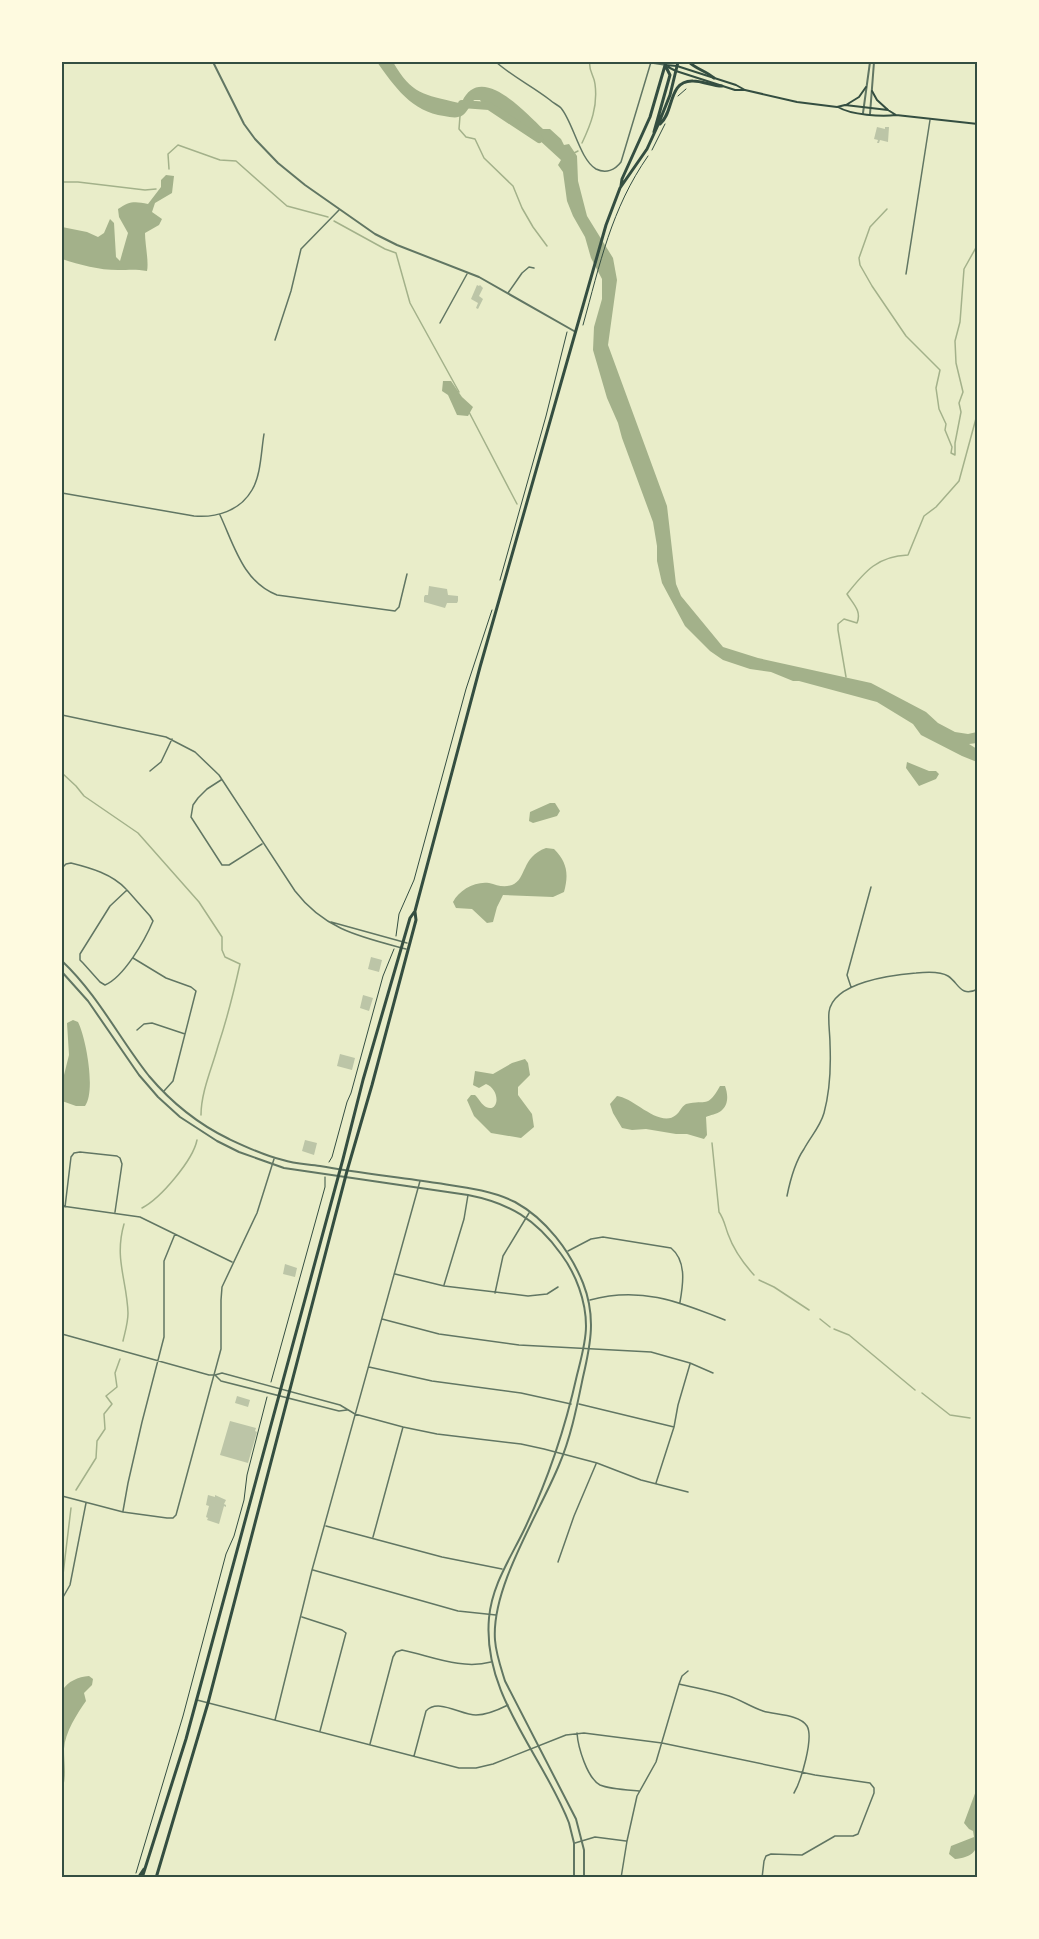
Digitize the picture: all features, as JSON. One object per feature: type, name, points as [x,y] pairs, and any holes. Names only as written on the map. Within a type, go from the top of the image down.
[{"type":"main road","points":[[689,62],[714,78]]},
{"type":"main road","points":[[666,64],[677,64],[745,90]]},
{"type":"main road","points":[[666,64],[676,71],[735,90],[745,90],[797,102],[887,117],[896,115],[978,124]]},
{"type":"main road","points":[[654,135],[654,127],[670,75],[666,64]]},
{"type":"main road","points":[[138,1877],[147,1862],[174,1781],[197,1700],[363,1080],[410,918],[415,911],[480,667],[574,331],[622,178],[650,117],[666,64]]},
{"type":"main road","points":[[620,188],[637,165],[654,135],[669,95],[677,64]]},
{"type":"main road","points":[[658,125],[664,121],[674,92],[683,84],[696,81],[712,86],[722,86]]},
{"type":"main road","points":[[837,107],[859,97],[866,87]]},
{"type":"main road","points":[[872,91],[877,100],[896,115]]},
{"type":"main road","points":[[845,105],[888,110]]},
{"type":"main road","points":[[156,1878],[208,1703],[345,1177],[416,920],[415,911]]},
{"type":"street","points":[[213,62],[244,124],[259,144],[278,163],[339,210],[375,234],[397,245],[468,272],[574,331]]},
{"type":"street","points":[[496,62],[560,107],[592,165],[604,171],[615,168],[621,162],[651,62],[666,64]]},
{"type":"street","points":[[863,113],[872,62]]},
{"type":"street","points":[[870,114],[872,62]]},
{"type":"street","points":[[906,274],[930,119]]},
{"type":"street","points":[[275,340],[291,291],[301,249],[339,210]]},
{"type":"street","points":[[508,294],[522,273],[529,267],[534,268]]},
{"type":"street","points":[[440,323],[468,272]]},
{"type":"street","points":[[62,493],[194,516],[220,515],[237,506],[251,491],[257,475],[264,434]]},
{"type":"street","points":[[220,515],[250,577],[268,592],[277,595],[395,611],[399,607],[407,574]]},
{"type":"street","points":[[62,715],[172,739],[199,755],[213,767],[222,779],[297,894],[312,909],[346,932],[408,950]]},
{"type":"street","points":[[150,771],[161,762],[172,739]]},
{"type":"street","points":[[222,779],[198,798],[193,805],[191,817],[220,864],[229,865],[263,843]]},
{"type":"street","points":[[62,868],[71,863],[114,878],[127,890],[153,921],[122,973],[105,985],[80,957],[110,906],[127,890]]},
{"type":"street","points":[[851,988],[847,975],[871,887]]},
{"type":"street","points":[[330,922],[409,944]]},
{"type":"street","points":[[132,957],[166,978],[194,989],[196,996],[173,1081],[163,1092]]},
{"type":"street","points":[[62,962],[94,996],[142,1067],[163,1092],[215,1132],[286,1161],[494,1194],[530,1212],[548,1228],[567,1251],[577,1269],[588,1301],[592,1324],[589,1348],[563,1455],[507,1578],[496,1615],[495,1639],[498,1660],[505,1681],[576,1819],[585,1858],[584,1878]]},
{"type":"street","points":[[62,972],[88,1001],[139,1075],[167,1105],[217,1142],[284,1168],[468,1195],[497,1202],[510,1207],[544,1232],[565,1259],[576,1279],[584,1309],[586,1325],[583,1347],[571,1404],[556,1453],[524,1530],[494,1591],[489,1642],[499,1685],[565,1811],[574,1843],[574,1878]]},
{"type":"street","points":[[786,1196],[803,1149],[820,1124],[827,1096],[830,1047],[829,1011],[839,994],[874,980],[923,972],[948,976],[960,990],[968,992],[978,990]]},
{"type":"street","points":[[137,1029],[144,1024],[152,1023],[185,1035]]},
{"type":"street","points":[[65,1207],[72,1154],[80,1152],[117,1156],[122,1164],[115,1213]]},
{"type":"street","points":[[62,1496],[123,1512],[167,1518],[177,1515],[222,1345],[222,1291],[257,1213],[274,1158]]},
{"type":"street","points":[[274,1720],[312,1570],[420,1181]]},
{"type":"street","points":[[444,1286],[464,1218],[468,1195]]},
{"type":"street","points":[[62,1206],[144,1218],[233,1263]]},
{"type":"street","points":[[495,1293],[503,1256],[530,1212]]},
{"type":"street","points":[[123,1512],[165,1331],[164,1261],[175,1234]]},
{"type":"street","points":[[567,1251],[585,1241],[603,1237],[671,1248],[679,1256],[683,1277],[680,1302]]},
{"type":"street","points":[[395,1274],[444,1286],[495,1293],[538,1296],[547,1294],[558,1287]]},
{"type":"street","points":[[588,1301],[624,1293],[680,1302],[725,1320]]},
{"type":"street","points":[[381,1319],[439,1334],[519,1345],[651,1352],[690,1363],[713,1373]]},
{"type":"street","points":[[62,1334],[215,1375],[221,1381],[339,1411],[348,1410]]},
{"type":"street","points":[[656,1484],[674,1428],[690,1363]]},
{"type":"street","points":[[368,1367],[432,1381],[520,1393],[571,1404]]},
{"type":"street","points":[[215,1375],[222,1373],[280,1388],[340,1405],[355,1414],[403,1427],[437,1434],[521,1444],[597,1463],[656,1484],[688,1492]]},
{"type":"street","points":[[577,1403],[674,1428]]},
{"type":"street","points":[[372,1538],[403,1427]]},
{"type":"street","points":[[558,1562],[574,1516],[597,1463]]},
{"type":"street","points":[[62,1599],[70,1585],[86,1502]]},
{"type":"street","points":[[326,1526],[442,1557],[480,1563],[504,1570]]},
{"type":"street","points":[[312,1570],[459,1611],[496,1615]]},
{"type":"street","points":[[301,1617],[346,1633],[320,1731]]},
{"type":"street","points":[[370,1745],[396,1652],[402,1650],[466,1665],[492,1662]]},
{"type":"street","points":[[621,1878],[639,1792],[656,1762],[679,1684],[682,1676],[688,1671]]},
{"type":"street","points":[[679,1684],[730,1697],[763,1711],[800,1720],[806,1725],[809,1733],[807,1752],[799,1786],[794,1793]]},
{"type":"street","points":[[197,1700],[459,1768],[494,1764],[566,1735],[577,1733],[662,1743],[801,1773],[872,1785],[874,1793],[861,1830],[853,1836],[835,1836],[802,1856],[771,1854],[766,1856],[762,1878]]},
{"type":"street","points":[[414,1757],[426,1711],[429,1708],[436,1706],[472,1715],[482,1715],[508,1705]]},
{"type":"street","points":[[577,1733],[579,1749],[596,1782],[604,1786],[639,1792]]},
{"type":"street","points":[[574,1843],[595,1837],[627,1841]]},
{"type":"path","points":[[583,325],[609,231]]},
{"type":"path","points":[[499,584],[546,416],[566,333]]},
{"type":"path","points":[[396,936],[399,914],[414,880],[466,689],[494,603]]},
{"type":"path","points":[[328,1163],[332,1157],[351,1093],[383,976],[388,961],[394,953]]},
{"type":"path","points":[[271,1380],[322,1197],[324,1179]]},
{"type":"path","points":[[138,1877],[226,1554],[234,1536],[244,1500],[247,1475],[267,1398]]},
{"type":"shaded area","points":[[377,62],[393,62],[406,81],[420,92],[459,103],[470,91],[480,87],[491,88],[514,102],[543,129],[550,129],[564,145],[569,144],[577,156],[578,181],[587,216],[613,258],[617,280],[608,345],[667,506],[676,584],[681,596],[723,647],[758,658],[871,683],[926,712],[938,723],[955,732],[968,734],[977,732],[977,743],[969,744],[977,749],[977,762],[921,735],[913,724],[877,702],[793,681],[771,672],[750,669],[723,660],[710,651],[685,626],[662,583],[653,522],[607,398],[593,350],[594,327],[602,299],[602,279],[567,201],[563,172],[558,165],[561,160],[525,127],[510,123],[480,100],[474,100],[464,114],[458,117],[433,114],[422,109],[397,89]]},
{"type":"shaded area","points":[[166,175],[174,176],[172,193],[155,203],[152,212],[162,219],[159,225],[145,233],[147,271],[104,269],[62,259],[62,227],[87,232],[98,237],[104,233],[110,219],[114,223],[116,257],[120,261],[128,233],[119,217],[118,209],[132,202],[148,204],[161,187],[161,180]]},
{"type":"shaded area","points":[[443,381],[451,381],[462,397],[473,407],[468,416],[457,415],[448,395],[442,391]]},
{"type":"shaded area","points":[[907,762],[939,774],[936,779],[919,786],[906,768]]},
{"type":"shaded area","points":[[555,803],[560,811],[557,816],[533,823],[529,821],[530,812]]},
{"type":"shaded area","points":[[546,848],[554,849],[562,859],[566,874],[564,892],[553,897],[503,895],[493,922],[487,923],[472,909],[456,908],[453,902],[463,890],[473,885],[489,883],[506,886],[517,882],[532,857]]},
{"type":"shaded area","points":[[73,1020],[78,1022],[81,1030],[89,1064],[90,1089],[85,1106],[76,1106],[62,1101],[62,1083],[69,1055],[67,1023]]},
{"type":"shaded area","points":[[525,1059],[530,1075],[518,1087],[518,1095],[532,1114],[534,1127],[521,1138],[491,1133],[474,1116],[467,1100],[471,1095],[475,1095],[486,1107],[494,1107],[496,1104],[496,1095],[491,1087],[486,1084],[479,1088],[473,1085],[475,1071],[493,1074],[512,1063]]},
{"type":"shaded area","points":[[720,1086],[725,1086],[727,1103],[718,1113],[706,1117],[707,1135],[704,1139],[687,1134],[622,1128],[610,1104],[617,1096],[662,1118],[670,1118],[686,1104],[706,1102],[712,1098]]},
{"type":"shaded area","points":[[89,1676],[93,1679],[92,1685],[84,1693],[86,1701],[72,1724],[65,1743],[65,1775],[62,1791],[62,1691],[74,1680]]},
{"type":"shaded area","points":[[977,1788],[976,1847],[971,1854],[955,1859],[949,1854],[951,1846],[974,1837],[973,1831],[964,1823]]},
{"type":"building","points":[[877,127],[885,129],[889,127],[888,142],[880,140],[877,143],[878,140],[874,139]]},
{"type":"building","points":[[477,285],[483,288],[479,296],[483,299],[478,309],[476,308],[478,303],[471,299]]},
{"type":"building","points":[[429,586],[447,589],[448,595],[458,596],[457,603],[447,603],[445,608],[424,602]]},
{"type":"building","points":[[371,957],[382,960],[379,972],[368,969]]},
{"type":"building","points":[[363,995],[373,998],[369,1011],[360,1008]]},
{"type":"building","points":[[340,1054],[355,1058],[352,1070],[337,1066]]},
{"type":"building","points":[[305,1140],[317,1143],[314,1155],[302,1151]]},
{"type":"building","points":[[285,1264],[297,1268],[295,1277],[283,1274]]},
{"type":"building","points":[[237,1396],[250,1400],[248,1407],[235,1403]]},
{"type":"building","points":[[230,1421],[256,1428],[257,1432],[248,1463],[220,1455]]},
{"type":"building","points":[[208,1495],[215,1497],[215,1495],[226,1500],[224,1504],[226,1507],[224,1506],[219,1524],[207,1520]]},
{"type":"waterway","points":[[582,143],[591,122],[596,100],[590,62]]},
{"type":"waterway","points":[[462,104],[489,106],[539,139]]},
{"type":"waterway","points":[[460,116],[459,129],[466,137],[475,139],[484,158],[513,186],[522,208],[547,246]]},
{"type":"waterway","points":[[169,169],[168,154],[178,145],[220,160],[236,161],[287,206],[328,217]]},
{"type":"waterway","points":[[574,153],[578,151]]},
{"type":"waterway","points":[[62,182],[145,190],[156,189]]},
{"type":"waterway","points":[[887,209],[870,227],[859,258],[860,265],[906,336],[940,370],[936,388],[939,409],[946,424],[945,430],[952,447],[951,453],[955,455]]},
{"type":"waterway","points":[[334,221],[396,253],[410,303],[459,392]]},
{"type":"waterway","points":[[955,454],[961,412],[959,403],[963,392],[956,363],[955,341],[960,322],[964,269],[978,244]]},
{"type":"waterway","points":[[846,677],[838,624],[844,619],[857,623],[858,619],[856,608],[847,594],[873,566],[888,558],[908,555],[924,516],[936,507],[959,481],[978,411]]},
{"type":"waterway","points":[[469,412],[517,504]]},
{"type":"waterway","points":[[62,773],[84,796],[138,833],[199,902],[222,937],[222,950],[225,957],[240,964],[205,1089],[201,1115]]},
{"type":"waterway","points":[[142,1208],[158,1196],[175,1178],[189,1158],[197,1140]]},
{"type":"waterway","points":[[712,1143],[719,1212],[736,1250],[754,1275]]},
{"type":"waterway","points":[[123,1341],[128,1313],[120,1248],[124,1224]]},
{"type":"waterway","points":[[759,1280],[809,1310]]},
{"type":"waterway","points":[[820,1319],[830,1327]]},
{"type":"waterway","points":[[834,1329],[849,1335],[915,1390]]},
{"type":"waterway","points":[[76,1490],[96,1458],[97,1441],[105,1429],[104,1414],[112,1404],[106,1396],[117,1387],[115,1373],[120,1359]]},
{"type":"waterway","points":[[922,1393],[950,1415],[970,1418]]},
{"type":"waterway","points":[[62,1583],[71,1508]]}]
